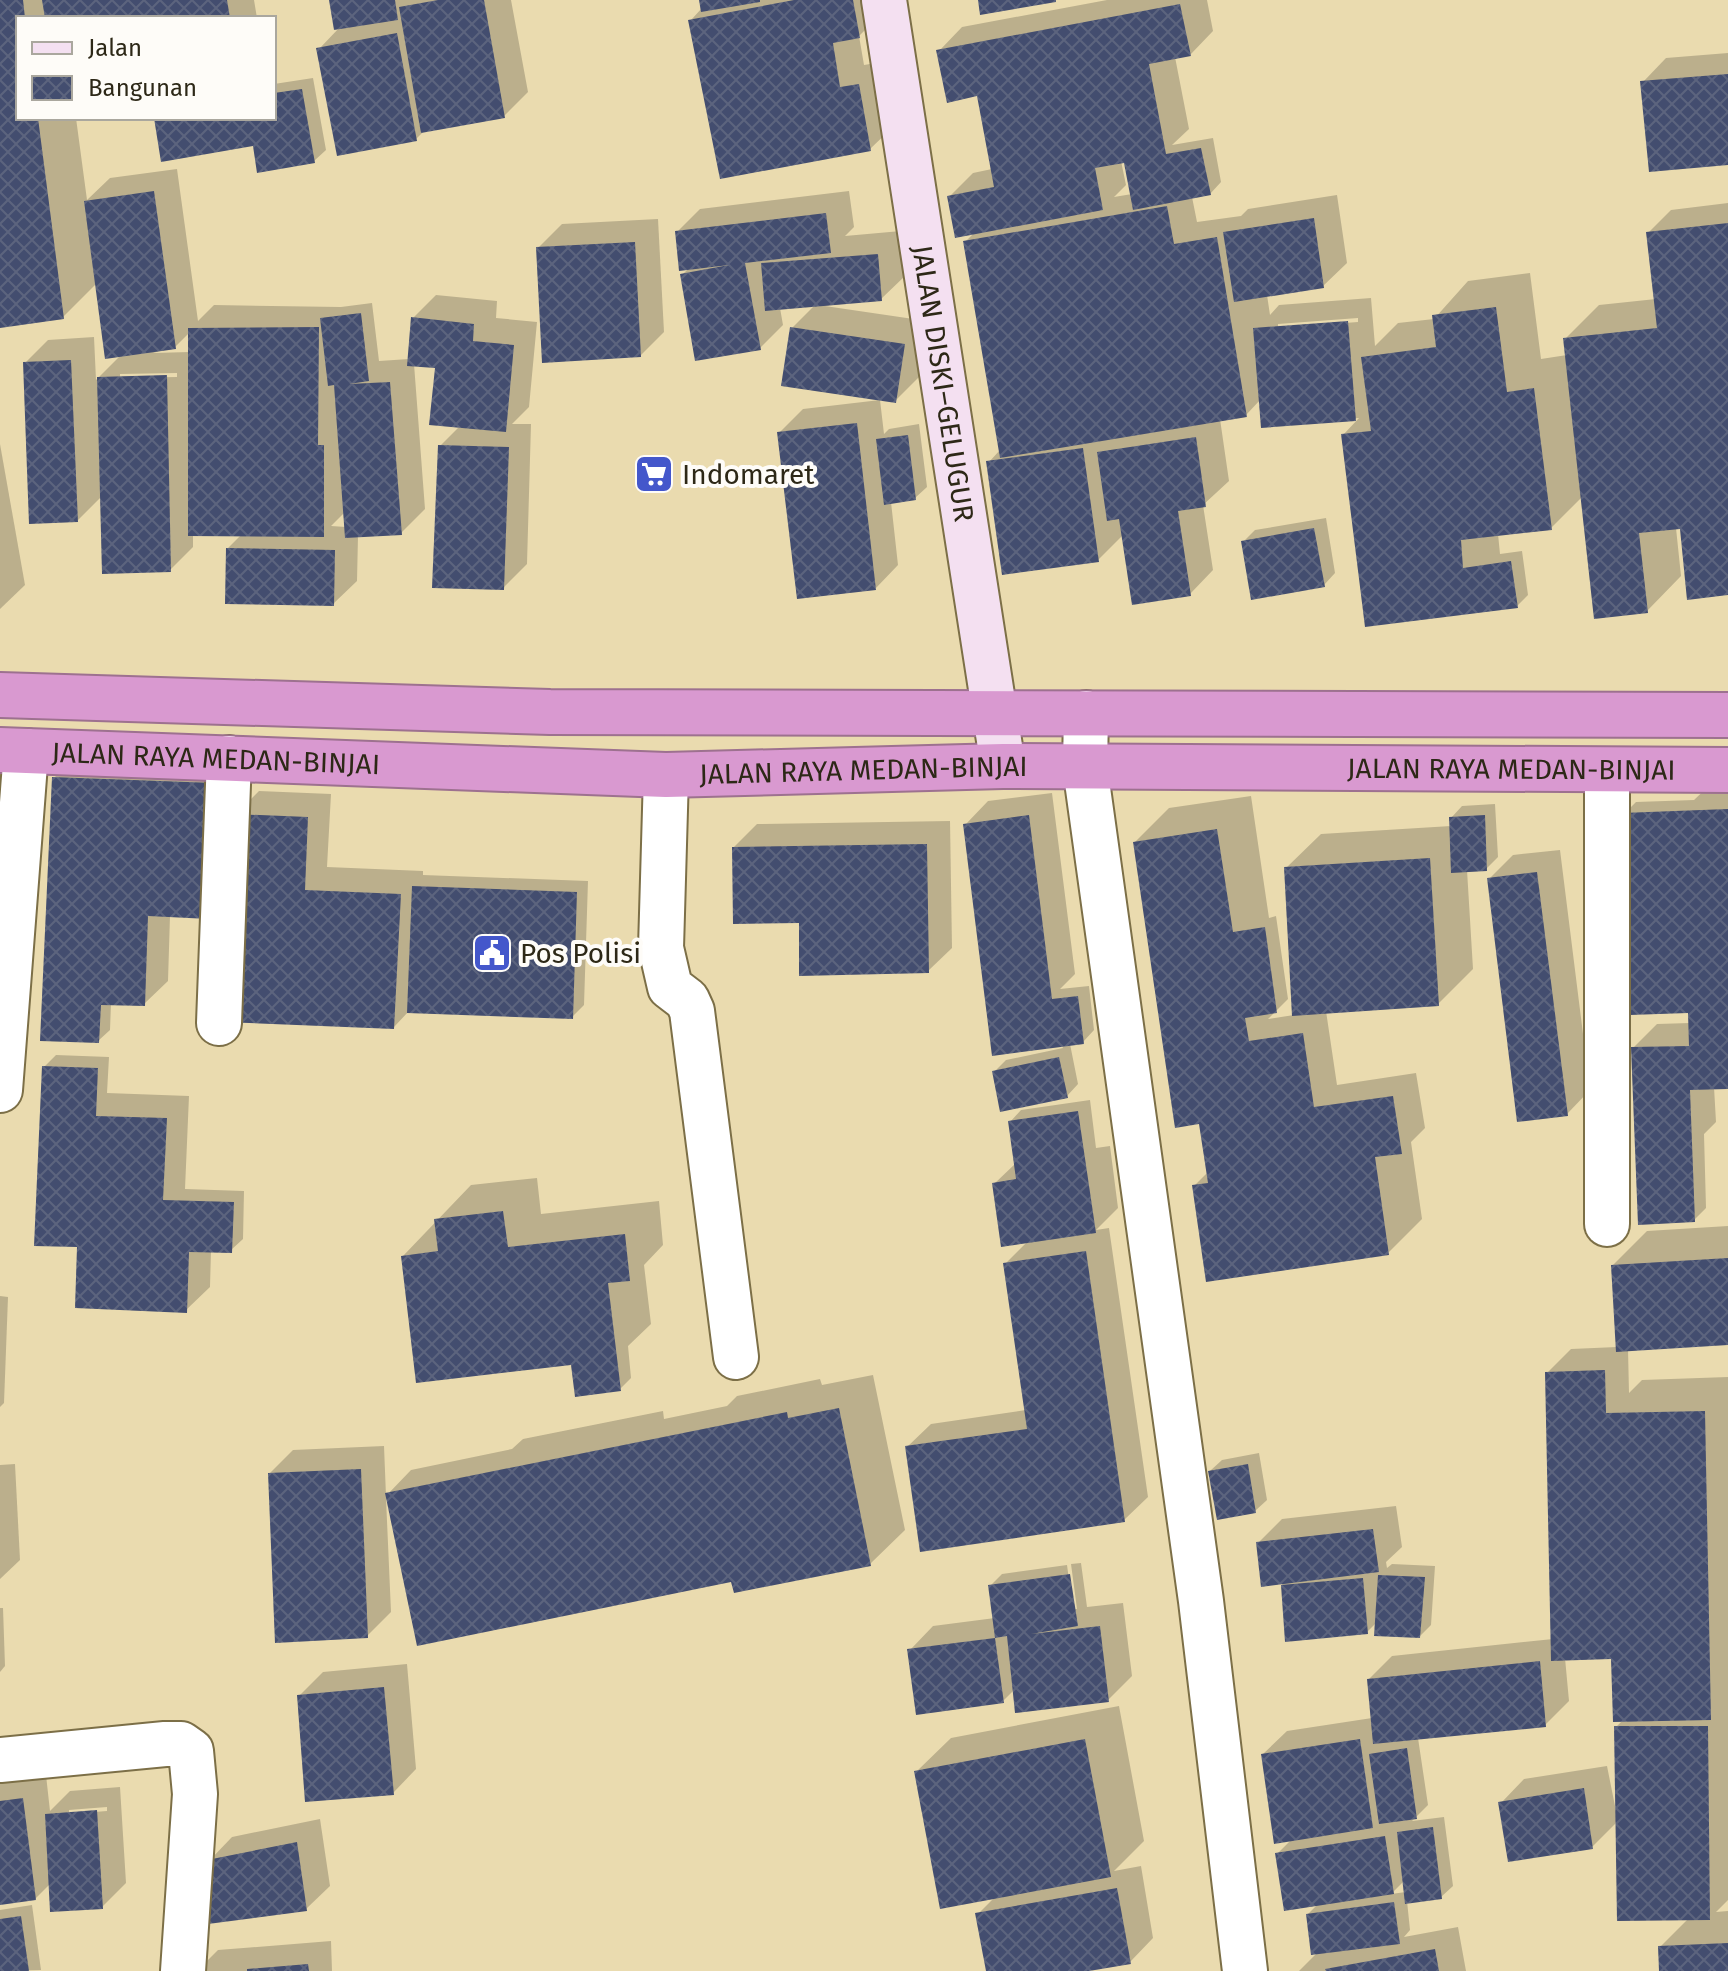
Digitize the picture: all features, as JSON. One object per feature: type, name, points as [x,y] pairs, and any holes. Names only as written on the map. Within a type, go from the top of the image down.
[{"type":"highway","name":"JALAN RAYA MEDAN-BINJAI","points":[[0,695],[550,712],[1728,715]]},
{"type":"highway","name":"JALAN RAYA MEDAN-BINJAI","points":[[13,750],[666,775],[1003,766],[1728,770]]},
{"type":"main road","name":"JALAN DISKI–GELUGUR","points":[[884,0],[1003,766]]},
{"type":"street","points":[[1086,713],[1085,767],[1201,1601],[1245,1971]]},
{"type":"street","points":[[0,1090],[13,750]]},
{"type":"street","points":[[219,1023],[229,758]]},
{"type":"street","points":[[1607,770],[1607,1224]]},
{"type":"street","points":[[666,775],[661,948],[670,987],[687,1000],[692,1011],[736,1357]]},
{"type":"street","points":[[0,1760],[165,1744],[181,1744],[191,1751],[195,1794],[183,1971]]},
{"type":"building","points":[[0,0],[23,0],[25,16],[16,16],[16,120],[38,120],[64,319],[0,328]]},
{"type":"building","points":[[42,0],[227,0],[230,16],[45,16]]},
{"type":"building","points":[[329,0],[395,0],[398,20],[334,30]]},
{"type":"building","points":[[438,0],[484,0],[505,118],[421,133],[399,7]]},
{"type":"building","points":[[699,0],[760,0],[760,2],[701,12]]},
{"type":"building","points":[[794,0],[853,0],[860,38],[833,43],[840,87],[859,84],[871,151],[720,179],[688,20]]},
{"type":"building","points":[[978,0],[1056,0],[1056,2],[980,15]]},
{"type":"building","points":[[1180,4],[1191,56],[1149,64],[1166,154],[1201,148],[1211,195],[1133,210],[1124,163],[1095,168],[1103,210],[955,238],[947,196],[994,187],[977,96],[947,103],[936,50]]},
{"type":"building","points":[[397,33],[417,141],[337,156],[316,48]]},
{"type":"building","points":[[1728,74],[1728,165],[1649,172],[1640,81]]},
{"type":"building","points":[[302,89],[315,163],[257,173],[253,146],[161,162],[154,120],[276,120],[276,93]]},
{"type":"building","points":[[154,191],[176,349],[105,359],[84,201]]},
{"type":"building","points":[[1167,206],[1174,244],[1217,237],[1247,417],[1000,458],[963,241]]},
{"type":"building","points":[[826,213],[831,253],[745,263],[761,350],[695,361],[680,274],[729,265],[679,271],[675,231]]},
{"type":"building","points":[[1314,218],[1324,288],[1234,302],[1223,232]]},
{"type":"building","points":[[1728,223],[1728,595],[1687,600],[1680,529],[1639,533],[1648,613],[1594,619],[1563,338],[1657,328],[1646,232]]},
{"type":"building","points":[[635,242],[641,357],[542,363],[536,247]]},
{"type":"building","points":[[878,254],[882,301],[765,311],[761,263]]},
{"type":"building","points":[[1496,307],[1507,392],[1534,388],[1552,530],[1461,540],[1463,568],[1511,561],[1518,608],[1365,627],[1341,434],[1371,431],[1361,357],[1436,347],[1432,315]]},
{"type":"building","points":[[361,313],[369,381],[349,384],[390,382],[402,535],[345,538],[334,385],[328,386],[320,318]]},
{"type":"building","points":[[411,317],[474,324],[473,341],[514,345],[506,432],[429,425],[435,368],[407,366]]},
{"type":"building","points":[[1348,321],[1356,421],[1261,428],[1253,328]]},
{"type":"building","points":[[319,327],[318,445],[324,445],[324,537],[188,536],[188,328]]},
{"type":"building","points":[[790,327],[905,344],[896,403],[781,386]]},
{"type":"building","points":[[71,360],[78,522],[29,524],[23,362]]},
{"type":"building","points":[[167,375],[171,572],[102,574],[97,377]]},
{"type":"building","points":[[857,423],[876,590],[797,599],[777,432]]},
{"type":"building","points":[[908,435],[916,500],[884,505],[876,439]]},
{"type":"building","points":[[1196,437],[1206,507],[1178,511],[1191,596],[1132,605],[1119,519],[1107,521],[1097,452]]},
{"type":"building","points":[[438,445],[509,447],[504,590],[432,588]]},
{"type":"building","points":[[1083,448],[1099,562],[1002,575],[986,461]]},
{"type":"building","points":[[1314,528],[1325,587],[1251,600],[1241,541]]},
{"type":"building","points":[[226,548],[335,550],[334,606],[225,604]]},
{"type":"building","points":[[52,777],[215,783],[209,919],[148,916],[145,1006],[101,1005],[99,1043],[40,1041]]},
{"type":"building","points":[[1728,809],[1728,1089],[1690,1090],[1695,1222],[1638,1225],[1631,1047],[1689,1046],[1688,1013],[1630,1015],[1622,813]]},
{"type":"building","points":[[234,814],[308,817],[305,890],[401,894],[394,1029],[223,1022]]},
{"type":"building","points":[[1029,815],[1052,999],[1078,996],[1084,1044],[992,1056],[963,824]]},
{"type":"building","points":[[1485,815],[1487,871],[1451,873],[1449,817]]},
{"type":"building","points":[[1217,829],[1233,932],[1265,927],[1277,1013],[1245,1018],[1249,1041],[1303,1033],[1314,1107],[1393,1096],[1402,1154],[1375,1157],[1389,1255],[1206,1282],[1192,1185],[1208,1183],[1199,1124],[1175,1128],[1133,842]]},
{"type":"building","points":[[927,844],[929,973],[799,976],[799,923],[733,924],[732,847]]},
{"type":"building","points":[[1430,858],[1439,1006],[1292,1016],[1284,867]]},
{"type":"building","points":[[1537,872],[1568,1116],[1517,1122],[1487,878]]},
{"type":"building","name":"Pos Polisi","points":[[412,886],[577,892],[573,1019],[407,1013]]},
{"type":"building","points":[[1059,1057],[1068,1098],[1000,1112],[992,1071]]},
{"type":"building","points":[[42,1066],[98,1068],[96,1116],[167,1118],[163,1200],[234,1202],[232,1253],[189,1252],[187,1313],[75,1308],[77,1247],[34,1246]]},
{"type":"building","points":[[1078,1111],[1096,1233],[1001,1247],[992,1183],[1016,1179],[1008,1121]]},
{"type":"building","points":[[503,1211],[508,1247],[625,1234],[630,1281],[608,1283],[621,1391],[575,1397],[571,1365],[416,1383],[401,1256],[438,1251],[434,1219]]},
{"type":"building","points":[[1086,1251],[1125,1522],[920,1552],[905,1446],[1027,1429],[1003,1263]]},
{"type":"building","points":[[1728,1258],[1728,1345],[1616,1352],[1611,1265]]},
{"type":"building","points":[[1605,1370],[1606,1413],[1705,1411],[1711,1720],[1613,1722],[1611,1659],[1551,1661],[1545,1372]]},
{"type":"building","points":[[839,1408],[871,1566],[734,1593],[731,1582],[417,1646],[385,1493],[787,1412],[788,1418]]},
{"type":"building","points":[[1248,1464],[1256,1513],[1217,1520],[1208,1471]]},
{"type":"building","points":[[361,1469],[368,1638],[275,1643],[268,1473]]},
{"type":"building","points":[[1373,1529],[1379,1572],[1261,1587],[1256,1542]]},
{"type":"building","points":[[1070,1574],[1078,1626],[1031,1634],[1100,1626],[1109,1702],[1015,1713],[1007,1636],[995,1638],[988,1585]]},
{"type":"building","points":[[1378,1575],[1425,1577],[1420,1638],[1374,1636]]},
{"type":"building","points":[[1363,1578],[1368,1634],[1285,1642],[1281,1585]]},
{"type":"building","points":[[995,1638],[1004,1703],[916,1715],[907,1649]]},
{"type":"building","points":[[1540,1661],[1546,1727],[1373,1744],[1367,1679]]},
{"type":"building","points":[[384,1687],[394,1795],[305,1802],[297,1695]]},
{"type":"building","points":[[1614,1726],[1708,1726],[1710,1920],[1617,1921]]},
{"type":"building","points":[[1085,1739],[1111,1877],[940,1909],[914,1771]]},
{"type":"building","points":[[1360,1739],[1373,1828],[1274,1844],[1261,1754]]},
{"type":"building","points":[[1407,1748],[1417,1819],[1379,1824],[1369,1754]]},
{"type":"building","points":[[1584,1788],[1593,1849],[1508,1862],[1498,1802]]},
{"type":"building","points":[[23,1798],[36,1900],[0,1905],[0,1801]]},
{"type":"building","points":[[97,1810],[103,1909],[50,1912],[45,1814]]},
{"type":"building","points":[[1433,1827],[1442,1899],[1405,1904],[1397,1832]]},
{"type":"building","points":[[1385,1836],[1394,1894],[1284,1911],[1275,1853]]},
{"type":"building","points":[[297,1842],[307,1911],[208,1924],[207,1860]]},
{"type":"building","points":[[1117,1888],[1131,1964],[1089,1971],[986,1971],[975,1913]]},
{"type":"building","points":[[1394,1902],[1400,1944],[1311,1955],[1306,1914]]},
{"type":"building","points":[[21,1916],[29,1971],[0,1971],[0,1919]]},
{"type":"building","points":[[1728,1943],[1728,1971],[1659,1971],[1658,1946]]},
{"type":"building","points":[[1435,1949],[1439,1971],[1325,1969]]},
{"type":"building","points":[[308,1964],[309,1971],[247,1971],[247,1969]]},
{"type":"place","name":"Indomaret","points":[[654,474]]},
{"type":"place","name":"Pos Polisi","points":[[492,953]]}]
